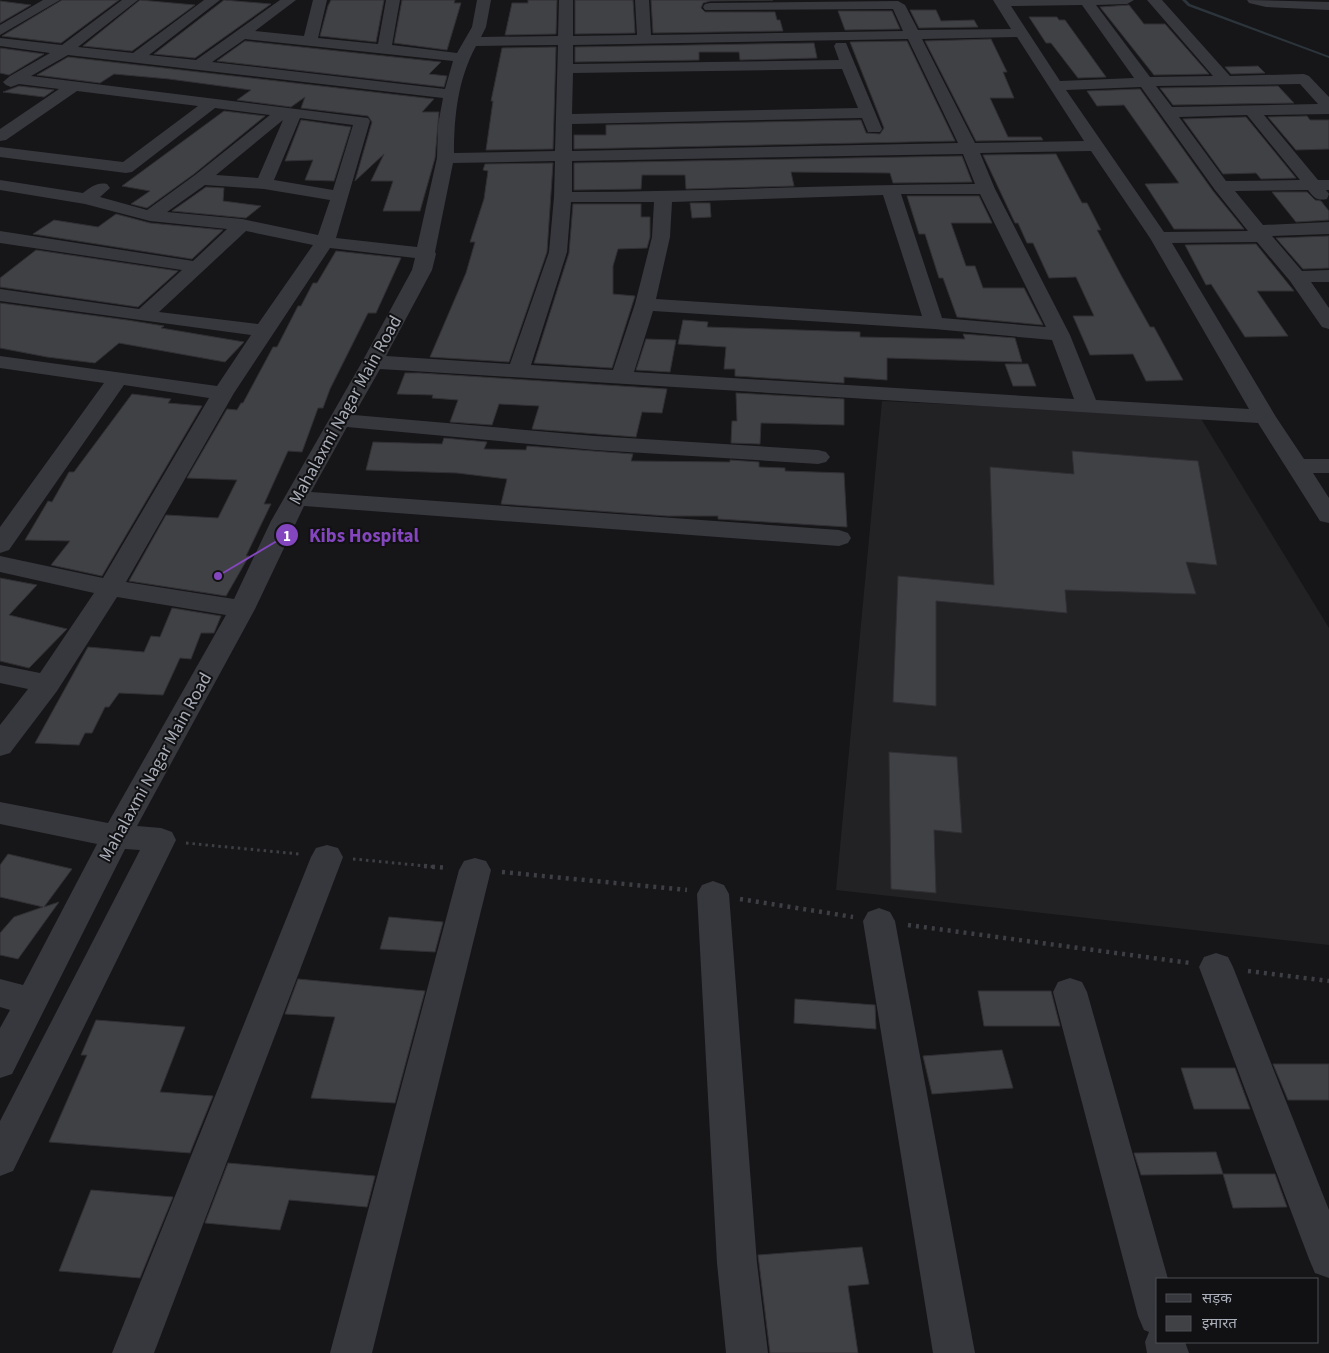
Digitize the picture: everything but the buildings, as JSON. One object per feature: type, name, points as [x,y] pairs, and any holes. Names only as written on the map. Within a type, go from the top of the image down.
[{"type":"street","points":[[0,31],[53,0]]},
{"type":"street","points":[[0,88],[65,50],[131,0]]},
{"type":"street","points":[[136,58],[213,0]]},
{"type":"street","points":[[199,65],[289,0]]},
{"type":"street","points":[[310,40],[320,0]]},
{"type":"street","points":[[384,49],[393,0]]},
{"type":"street","name":"Mahalaxmi Nagar Main Road","points":[[0,1063],[116,836],[242,609],[296,498],[373,362],[422,270],[427,254],[446,158],[446,125],[451,94],[467,50],[479,27],[484,0]]},
{"type":"street","points":[[519,370],[558,252],[563,197],[566,0]]},
{"type":"street","points":[[642,0],[644,39]]},
{"type":"street","points":[[1000,1],[1127,0]]},
{"type":"street","points":[[1154,0],[1211,66],[1228,72]]},
{"type":"street","points":[[1254,0],[1266,4],[1328,3]]},
{"type":"street","points":[[1000,1],[1055,86],[1160,238],[1265,417],[1329,516]]},
{"type":"street","points":[[1086,1],[1221,186],[1297,277],[1329,323]]},
{"type":"street","points":[[717,37],[709,3],[897,2],[969,148],[986,189],[1060,335],[1088,408]]},
{"type":"street","points":[[242,34],[384,49],[467,50],[566,40],[1021,33]]},
{"type":"street","points":[[837,36],[882,150]]},
{"type":"street","points":[[0,42],[451,94]]},
{"type":"street","points":[[566,69],[848,64]]},
{"type":"street","points":[[1289,64],[1329,108]]},
{"type":"street","points":[[1055,86],[1145,82],[1228,72],[1304,80]]},
{"type":"street","points":[[15,79],[362,121]]},
{"type":"street","points":[[0,136],[74,86]]},
{"type":"street","points":[[0,746],[48,684],[110,588],[223,393],[325,242],[374,86]]},
{"type":"street","points":[[86,200],[212,103]]},
{"type":"street","points":[[1167,112],[1329,108]]},
{"type":"street","points":[[1252,111],[1321,185],[1329,204]]},
{"type":"street","points":[[150,216],[289,112]]},
{"type":"street","points":[[264,184],[289,112]]},
{"type":"street","points":[[563,119],[868,113]]},
{"type":"street","points":[[446,158],[1096,146]]},
{"type":"street","points":[[0,152],[126,168]]},
{"type":"street","points":[[5,186],[53,159]]},
{"type":"street","points":[[201,179],[264,184],[340,196]]},
{"type":"street","points":[[1221,186],[1321,185]]},
{"type":"street","points":[[5,186],[86,200],[150,216],[242,225],[325,242],[427,254]]},
{"type":"street","points":[[563,197],[663,197],[890,189],[986,189]]},
{"type":"street","points":[[890,189],[934,324]]},
{"type":"street","points":[[622,377],[645,304],[660,237],[663,197]]},
{"type":"street","points":[[143,316],[242,225]]},
{"type":"street","points":[[1160,238],[1329,228]]},
{"type":"street","points":[[0,237],[196,267]]},
{"type":"street","points":[[1297,277],[1329,276]]},
{"type":"street","points":[[0,294],[143,316],[264,331]]},
{"type":"street","points":[[645,304],[934,324],[1060,335]]},
{"type":"street","points":[[0,362],[223,393]]},
{"type":"street","points":[[373,362],[1088,408],[1265,417]]},
{"type":"street","points":[[0,545],[118,378]]},
{"type":"street","points":[[340,420],[595,443],[818,457]]},
{"type":"street","points":[[1297,466],[1329,466]]},
{"type":"street","points":[[296,498],[839,538]]},
{"type":"street","points":[[0,564],[110,588],[242,609]]},
{"type":"street","points":[[0,674],[48,684]]},
{"type":"street","points":[[0,813],[116,836],[161,840],[0,1159]]},
{"type":"street","points":[[133,1353],[327,857]]},
{"type":"street","points":[[352,1353],[475,870]]},
{"type":"street","points":[[713,894],[737,1263],[747,1353]]},
{"type":"street","points":[[879,921],[954,1353]]},
{"type":"street","points":[[1216,967],[1329,1259]]},
{"type":"street","points":[[1070,992],[1156,1309]]},
{"type":"street","points":[[0,993],[32,1002]]},
{"type":"path","points":[[161,840],[673,888],[879,921],[1329,981]]},
{"type":"shaded area","points":[[882,401],[1200,417],[1329,628],[1329,945],[836,890]]},
{"type":"waterway","points":[[1184,0],[1189,5],[1329,57]]},
{"type":"place","name":"Kibs Hospital","points":[[218,576]]}]
